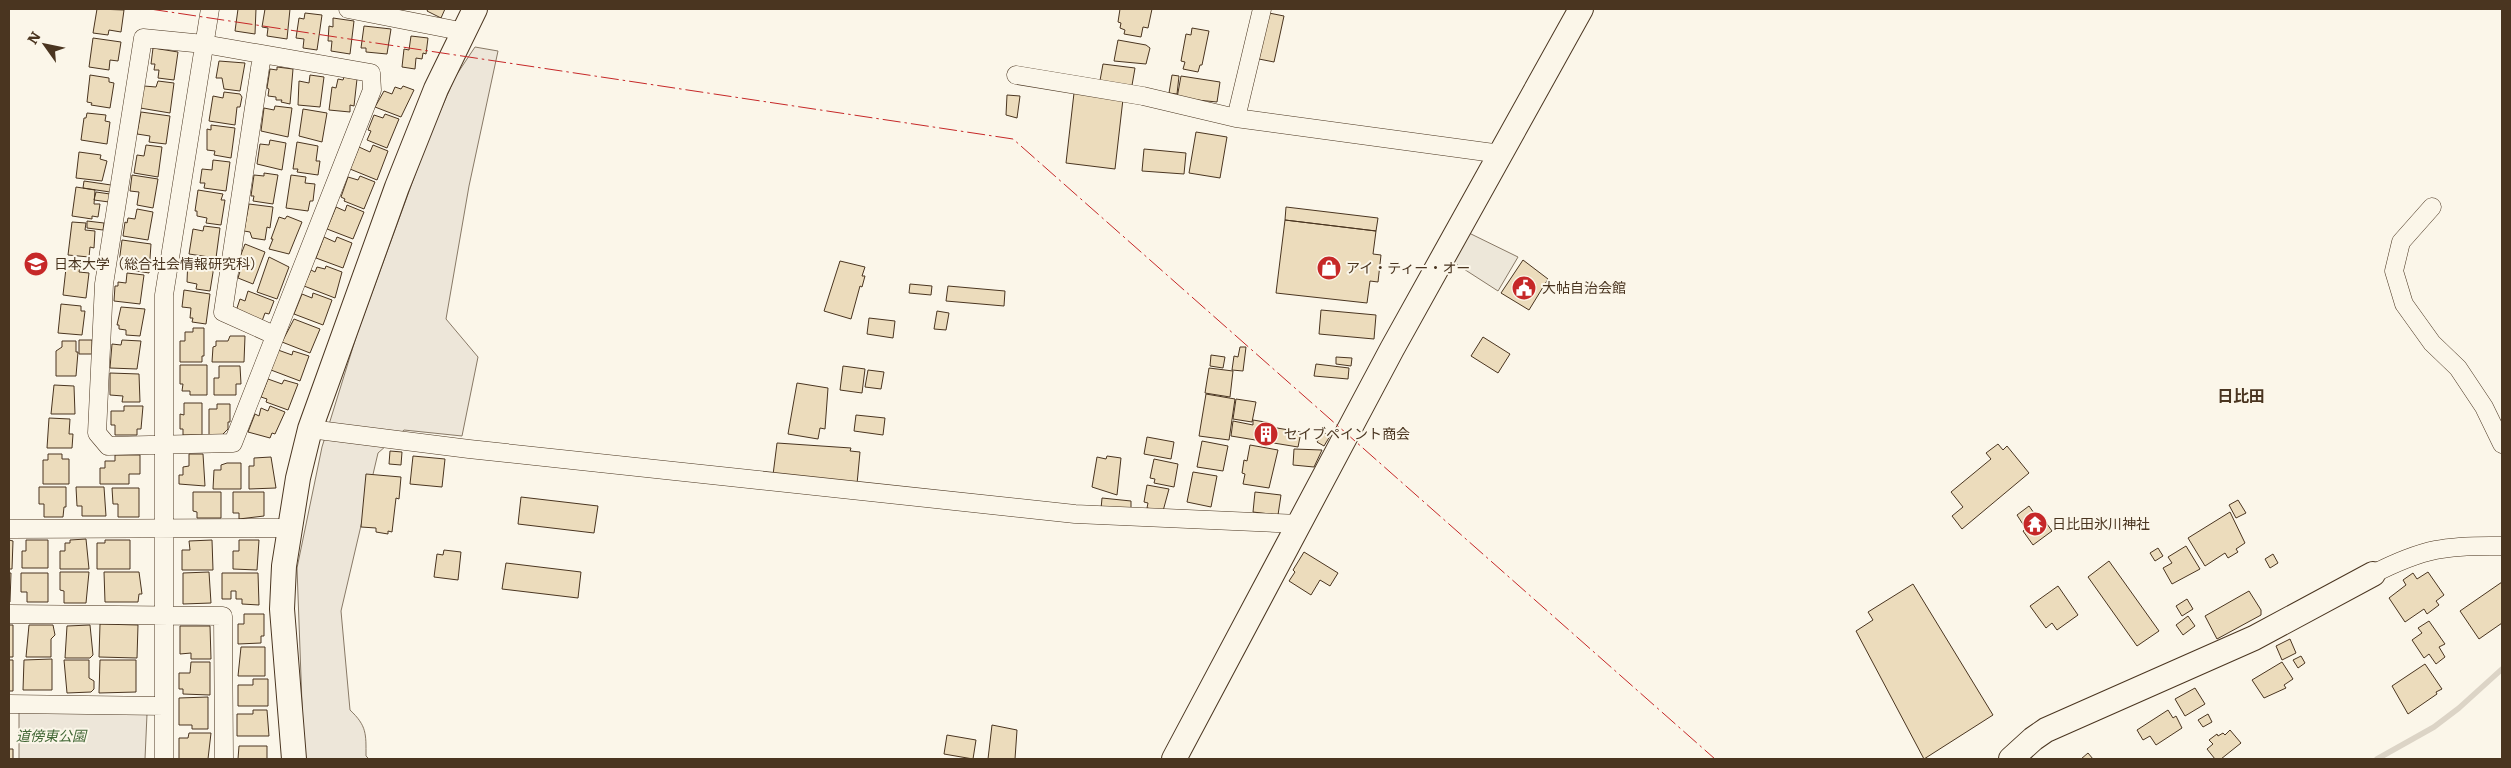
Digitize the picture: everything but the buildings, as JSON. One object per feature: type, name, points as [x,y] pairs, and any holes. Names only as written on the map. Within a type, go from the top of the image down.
[{"type":"street","points":[[164,759],[164,295],[210,9]]},
{"type":"street","points":[[348,9],[464,32]]},
{"type":"street","points":[[294,759],[282,609],[284,566],[298,478],[310,429],[415,138],[475,9]]},
{"type":"street","points":[[1236,118],[1262,9]]},
{"type":"street","points":[[1174,759],[1392,349],[1581,9]]},
{"type":"street","points":[[143,38],[204,44],[371,73],[372,90],[274,335],[233,444],[108,446],[97,433],[104,284],[143,38]]},
{"type":"street","points":[[262,55],[223,312],[274,335]]},
{"type":"street","points":[[1016,75],[1143,96],[1236,118],[1500,154]]},
{"type":"street","points":[[2432,207],[2400,242],[2394,271],[2404,304],[2432,343],[2458,368],[2484,407],[2502,444]]},
{"type":"street","points":[[310,429],[479,450],[1075,514],[1300,524]]},
{"type":"street","points":[[9,529],[289,528]]},
{"type":"street","points":[[2011,759],[2046,730],[2254,638],[2407,556],[2440,548],[2459,546],[2502,546]]},
{"type":"street","points":[[9,614],[223,616],[224,759]]},
{"type":"street","points":[[9,704],[164,706]]},
{"type":"green space","points":[[475,47],[498,51],[469,186],[446,319],[478,357],[462,436],[404,430],[378,453],[341,611],[350,710],[363,726],[366,756],[369,759],[304,759],[297,568],[322,447],[357,334],[427,142],[455,77]]},
{"type":"green space","name":"道傍東公園","points":[[19,711],[147,714],[145,759],[19,759]]},
{"type":"shaded area","points":[[1469,233],[1518,257],[1498,291],[1453,262]]},
{"type":"waterway","points":[[2377,759],[2434,727],[2459,708],[2502,669]]},
{"type":"power","points":[[150,9],[1013,139],[1715,759]]},
{"type":"place","name":"日本大学（総合社会情報研究科）","points":[[36,264]]},
{"type":"place","name":"アイ・ティー・オー","points":[[1329,268]]},
{"type":"place","name":"大帖自治会館","points":[[1524,288]]},
{"type":"place","name":"セイブペイント商会","points":[[1266,434]]},
{"type":"place","name":"日比田氷川神社","points":[[2035,524]]},
{"type":"district","name":"日比田","points":[[2241,396]]}]
